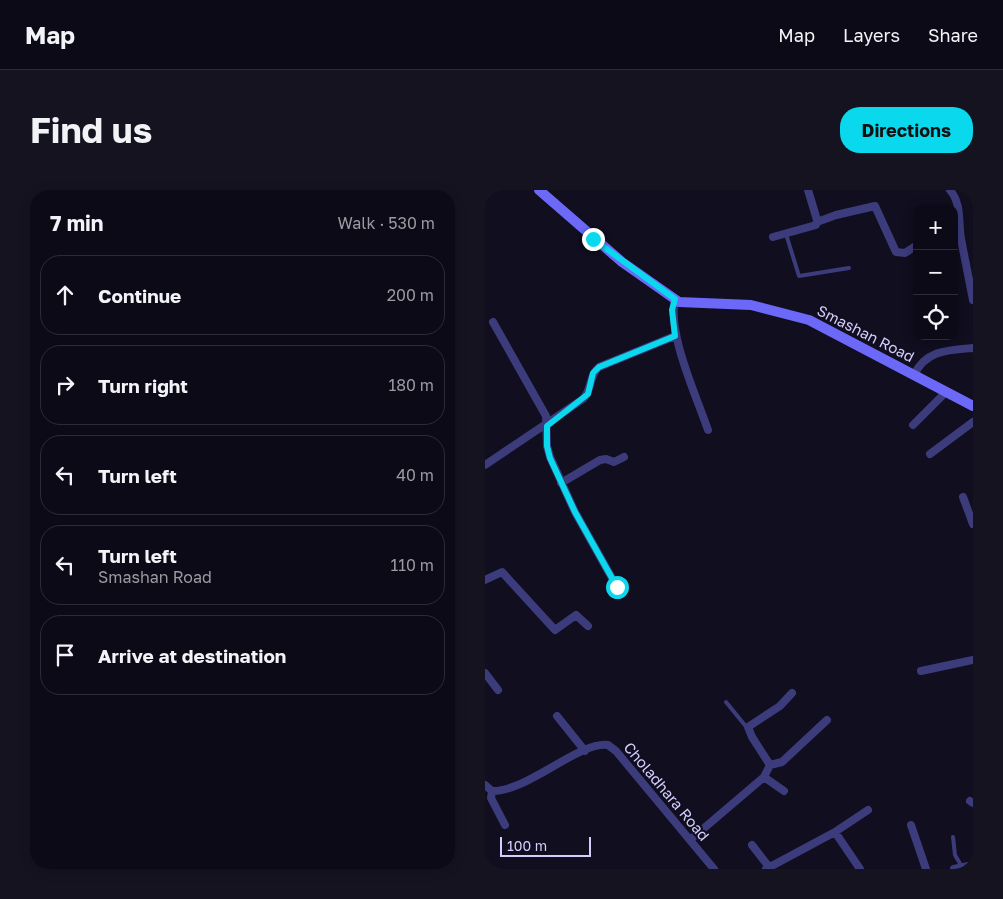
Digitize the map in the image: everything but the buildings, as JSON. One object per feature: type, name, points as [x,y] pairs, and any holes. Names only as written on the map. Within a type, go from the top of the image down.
[{"type":"street","name":"Smashan Road","points":[[539,190],[622,262],[679,302],[751,305],[788,313],[823,325],[973,406]]},
{"type":"street","points":[[808,190],[817,222]]},
{"type":"street","points":[[950,190],[957,205]]},
{"type":"street","points":[[773,237],[813,226],[817,222],[836,215],[875,206],[896,252],[905,253],[913,248]]},
{"type":"street","points":[[958,207],[958,223]]},
{"type":"street","points":[[958,239],[973,300]]},
{"type":"street","points":[[675,299],[672,310],[675,336],[708,430]]},
{"type":"street","points":[[493,322],[546,416],[547,451],[575,512],[617,587]]},
{"type":"street","points":[[485,465],[547,426],[588,394],[593,373],[599,367],[675,336]]},
{"type":"street","points":[[914,375],[921,362],[932,354],[973,348]]},
{"type":"street","points":[[913,425],[946,392]]},
{"type":"street","points":[[930,454],[973,422]]},
{"type":"street","points":[[561,483],[600,460],[606,459],[614,462],[624,457]]},
{"type":"street","points":[[963,497],[973,524]]},
{"type":"street","points":[[485,580],[502,572],[555,630],[576,615],[588,626]]},
{"type":"street","points":[[921,671],[973,660]]},
{"type":"street","points":[[485,674],[498,690]]},
{"type":"street","points":[[770,765],[748,729],[749,725],[775,709],[792,693]]},
{"type":"street","points":[[557,716],[585,751]]},
{"type":"street","points":[[770,765],[782,762],[827,720]]},
{"type":"street","name":"Choladhara Road","points":[[492,791],[530,780],[597,745],[612,747],[714,869]]},
{"type":"street","points":[[690,840],[765,778],[770,765]]},
{"type":"street","points":[[765,778],[784,791]]},
{"type":"street","points":[[485,786],[492,791],[491,798],[505,825]]},
{"type":"street","points":[[752,845],[767,868],[835,832],[868,810]]},
{"type":"street","points":[[911,824],[926,869]]},
{"type":"street","points":[[835,832],[860,869]]},
{"type":"street","points":[[958,868],[973,865]]},
{"type":"lane","points":[[786,234],[799,276],[849,268]]},
{"type":"lane","points":[[726,702],[748,729]]},
{"type":"lane","points":[[953,836],[953,850],[958,868]]},
{"type":"route","points":[[593,239],[675,299],[672,310],[676,330],[675,336],[599,367],[593,373],[588,394],[547,426],[547,451],[550,458],[575,512],[617,587]]}]
